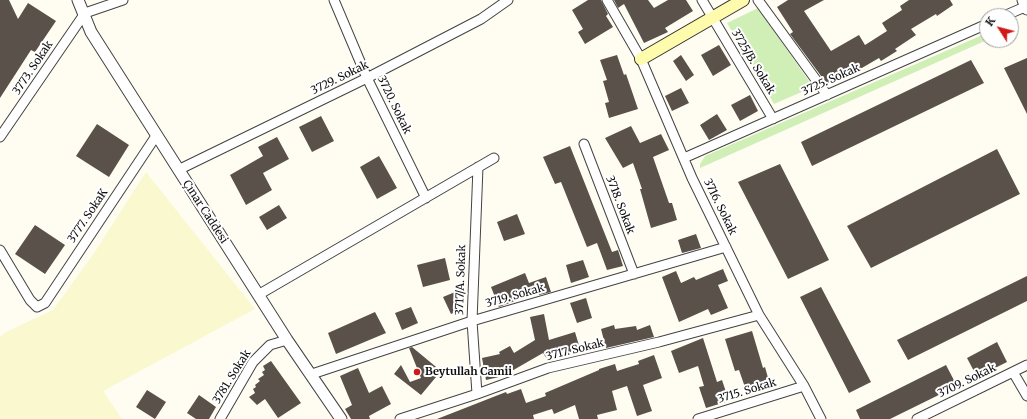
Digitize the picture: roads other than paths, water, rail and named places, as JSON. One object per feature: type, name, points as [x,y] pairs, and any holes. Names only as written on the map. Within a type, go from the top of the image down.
[{"type":"main road","points":[[641,59],[743,0]]},
{"type":"street","name":"Çınar Caddesi","points":[[78,0],[92,32],[156,136],[286,340],[312,374],[340,419]]},
{"type":"street","points":[[85,14],[123,0]]},
{"type":"street","name":"3720. Sokak","points":[[334,0],[367,78],[426,198]]},
{"type":"street","name":"3729. Sokak","points":[[178,170],[367,78],[481,19],[508,0]]},
{"type":"street","name":"3716. Sokak","points":[[607,0],[641,59],[684,158],[759,315],[804,386],[821,419]]},
{"type":"street","name":"3725/B. Sokak","points":[[702,0],[773,119]]},
{"type":"street","points":[[758,0],[827,95]]},
{"type":"street","name":"3773. Sokak","points":[[0,137],[85,14]]},
{"type":"street","name":"3725. Sokak","points":[[684,158],[979,28]]},
{"type":"street","name":"3777. SokaK","points":[[0,250],[30,300],[37,306],[45,302],[156,136]]},
{"type":"street","name":"3718. Sokak","points":[[584,144],[634,274]]},
{"type":"street","points":[[258,295],[494,158]]},
{"type":"street","name":"3717/A. Sokak","points":[[477,394],[472,321],[478,167]]},
{"type":"street","name":"3719. Sokak","points":[[312,374],[472,321],[726,247]]},
{"type":"street","name":"3717. Sokak","points":[[400,419],[477,394],[548,368],[659,342],[759,315]]},
{"type":"street","name":"3781. Sokak","points":[[220,419],[254,362],[270,345],[286,340]]},
{"type":"street","name":"3709. Sokak","points":[[917,419],[1027,365]]},
{"type":"street","points":[[1013,372],[1027,396]]},
{"type":"street","name":"3715. Sokak","points":[[698,419],[804,386]]},
{"type":"place","name":"Beytullah Camii","points":[[417,372]]}]
